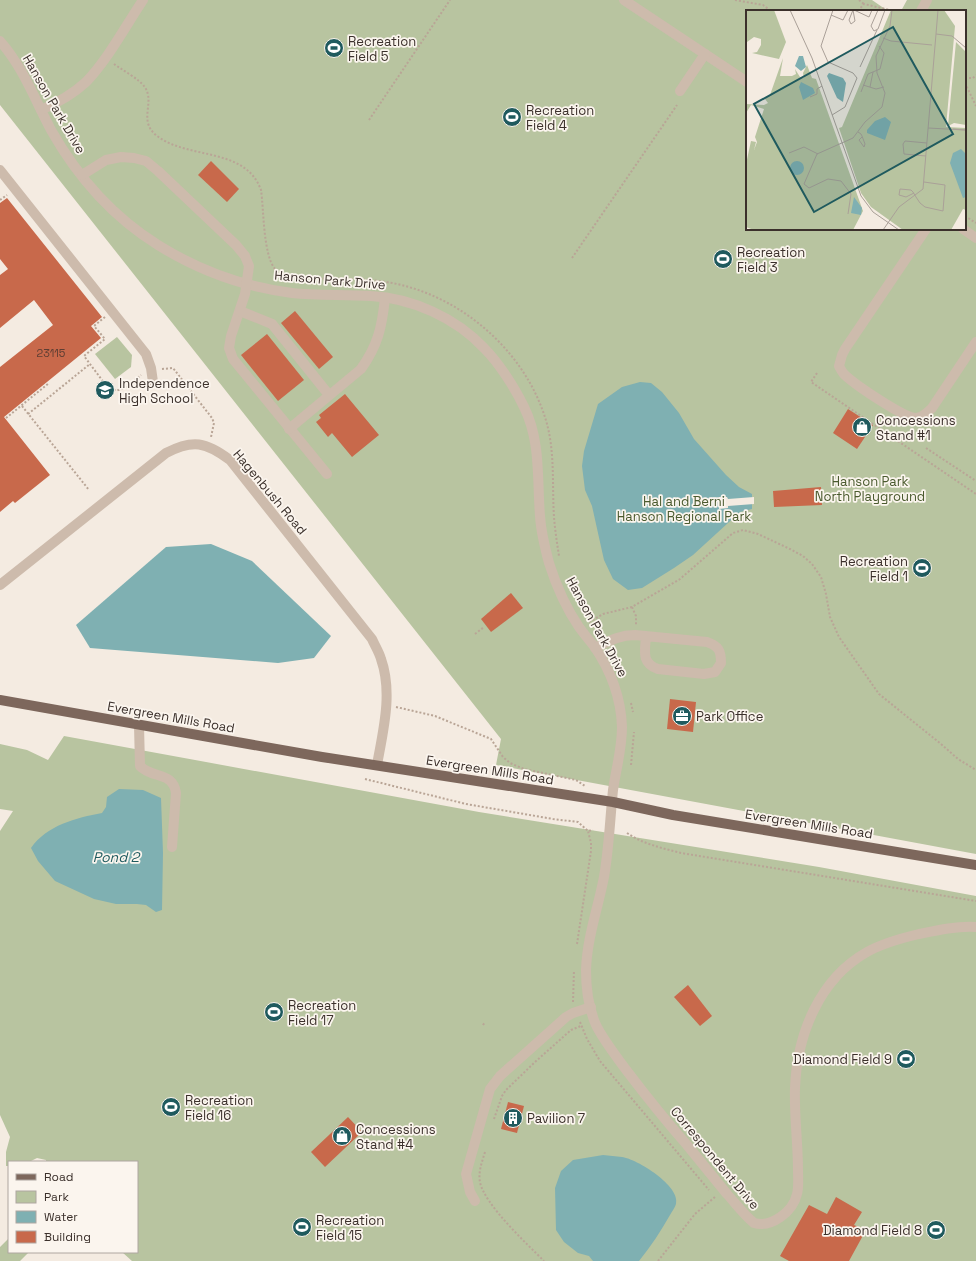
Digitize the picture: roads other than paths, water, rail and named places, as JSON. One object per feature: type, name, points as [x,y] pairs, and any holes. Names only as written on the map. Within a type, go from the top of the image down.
[{"type":"main road","name":"Evergreen Mills Road","points":[[0,700],[376,765],[613,802],[673,815],[976,865]]},
{"type":"street","points":[[42,110],[54,105],[74,92],[85,82],[143,0]]},
{"type":"street","points":[[624,0],[746,81]]},
{"type":"street","points":[[922,10],[928,0]]},
{"type":"street","name":"Hanson Park Drive","points":[[0,41],[7,49],[33,93],[54,134],[82,175],[116,213],[158,245],[182,259],[208,270],[247,283],[291,293],[311,295],[373,296],[396,299],[431,311],[453,323],[485,348],[511,384],[526,409],[535,439],[538,458],[540,520],[549,563],[570,611],[580,628],[595,648],[616,688],[620,707],[622,729],[613,802]]},
{"type":"street","points":[[680,91],[706,54]]},
{"type":"street","points":[[82,175],[106,160],[134,158],[146,161],[236,245],[245,256],[249,266],[247,283],[240,311],[231,336],[229,348],[232,359],[326,474]]},
{"type":"street","points":[[0,170],[146,354],[151,368],[153,382]]},
{"type":"street","points":[[925,230],[845,349],[839,366],[844,375],[891,408],[908,416],[917,418],[927,414],[932,408],[976,342]]},
{"type":"street","points":[[964,230],[976,238]]},
{"type":"street","points":[[289,429],[361,369],[375,347],[380,330],[385,298]]},
{"type":"street","points":[[240,311],[272,324],[329,396]]},
{"type":"street","name":"Hagenbush Road","points":[[0,585],[166,453],[178,447],[192,444],[203,445],[216,450],[230,460],[372,639],[382,659],[386,685],[386,718],[376,765]]},
{"type":"street","points":[[595,648],[614,638],[624,635],[635,635],[646,636],[707,642],[715,645],[721,653],[721,663],[715,672],[704,674],[658,669],[648,663],[644,654],[646,636]]},
{"type":"street","points":[[139,725],[140,766],[145,771],[169,779],[175,785],[176,793],[172,847]]},
{"type":"street","name":"Correspondent Drive","points":[[613,802],[605,874],[588,947],[586,973],[591,1007],[596,1024],[609,1046],[657,1110],[749,1219],[761,1226],[781,1217],[794,1202],[798,1194],[795,1088],[798,1061],[808,1022],[819,999],[837,976],[871,950],[903,938],[938,930],[963,926],[976,927]]},
{"type":"street","points":[[475,1201],[469,1187],[466,1174],[486,1099],[494,1082],[566,1017],[572,1013],[591,1007]]},
{"type":"water","points":[[640,382],[651,383],[662,392],[679,413],[694,439],[726,475],[739,487],[752,494],[752,509],[740,512],[693,555],[674,568],[642,588],[628,590],[613,579],[604,560],[592,506],[585,490],[582,466],[584,451],[598,404],[622,387]]},
{"type":"water","points":[[211,544],[252,561],[331,636],[314,658],[278,663],[90,648],[76,625],[166,547]]},
{"type":"water","name":"Pond 2","points":[[119,789],[143,790],[161,798],[163,853],[162,910],[156,912],[146,905],[116,904],[94,899],[55,881],[38,861],[31,848],[38,840],[54,828],[72,820],[102,813],[106,807],[107,797]]},
{"type":"water","points":[[603,1155],[629,1159],[647,1168],[672,1189],[676,1197],[676,1204],[674,1208],[656,1238],[639,1261],[593,1261],[589,1256],[578,1253],[564,1242],[556,1230],[555,1188],[561,1171],[573,1160]]},
{"type":"place","name":"Recreation Field 5","points":[[334,48]]},
{"type":"place","name":"Recreation Field 4","points":[[512,117]]},
{"type":"place","name":"Recreation Field 3","points":[[723,259]]},
{"type":"place","name":"Independence High School","points":[[105,390]]},
{"type":"place","name":"Concessions Stand #1","points":[[862,427]]},
{"type":"place","name":"Recreation Field 1","points":[[922,568]]},
{"type":"place","name":"Park Office","points":[[682,716]]},
{"type":"place","name":"Recreation Field 17","points":[[274,1012]]},
{"type":"place","name":"Diamond Field 9","points":[[906,1059]]},
{"type":"place","name":"Recreation Field 16","points":[[171,1107]]},
{"type":"place","name":"Pavilion 7","points":[[513,1118]]},
{"type":"place","name":"Concessions Stand #4","points":[[342,1136]]},
{"type":"place","name":"Recreation Field 15","points":[[302,1227]]},
{"type":"place","name":"Diamond Field 8","points":[[936,1230]]},
{"type":"park label","name":"Hanson Park North Playground","points":[[870,488]]},
{"type":"park label","name":"Hal and Berni Hanson Regional Park","points":[[684,508]]}]
